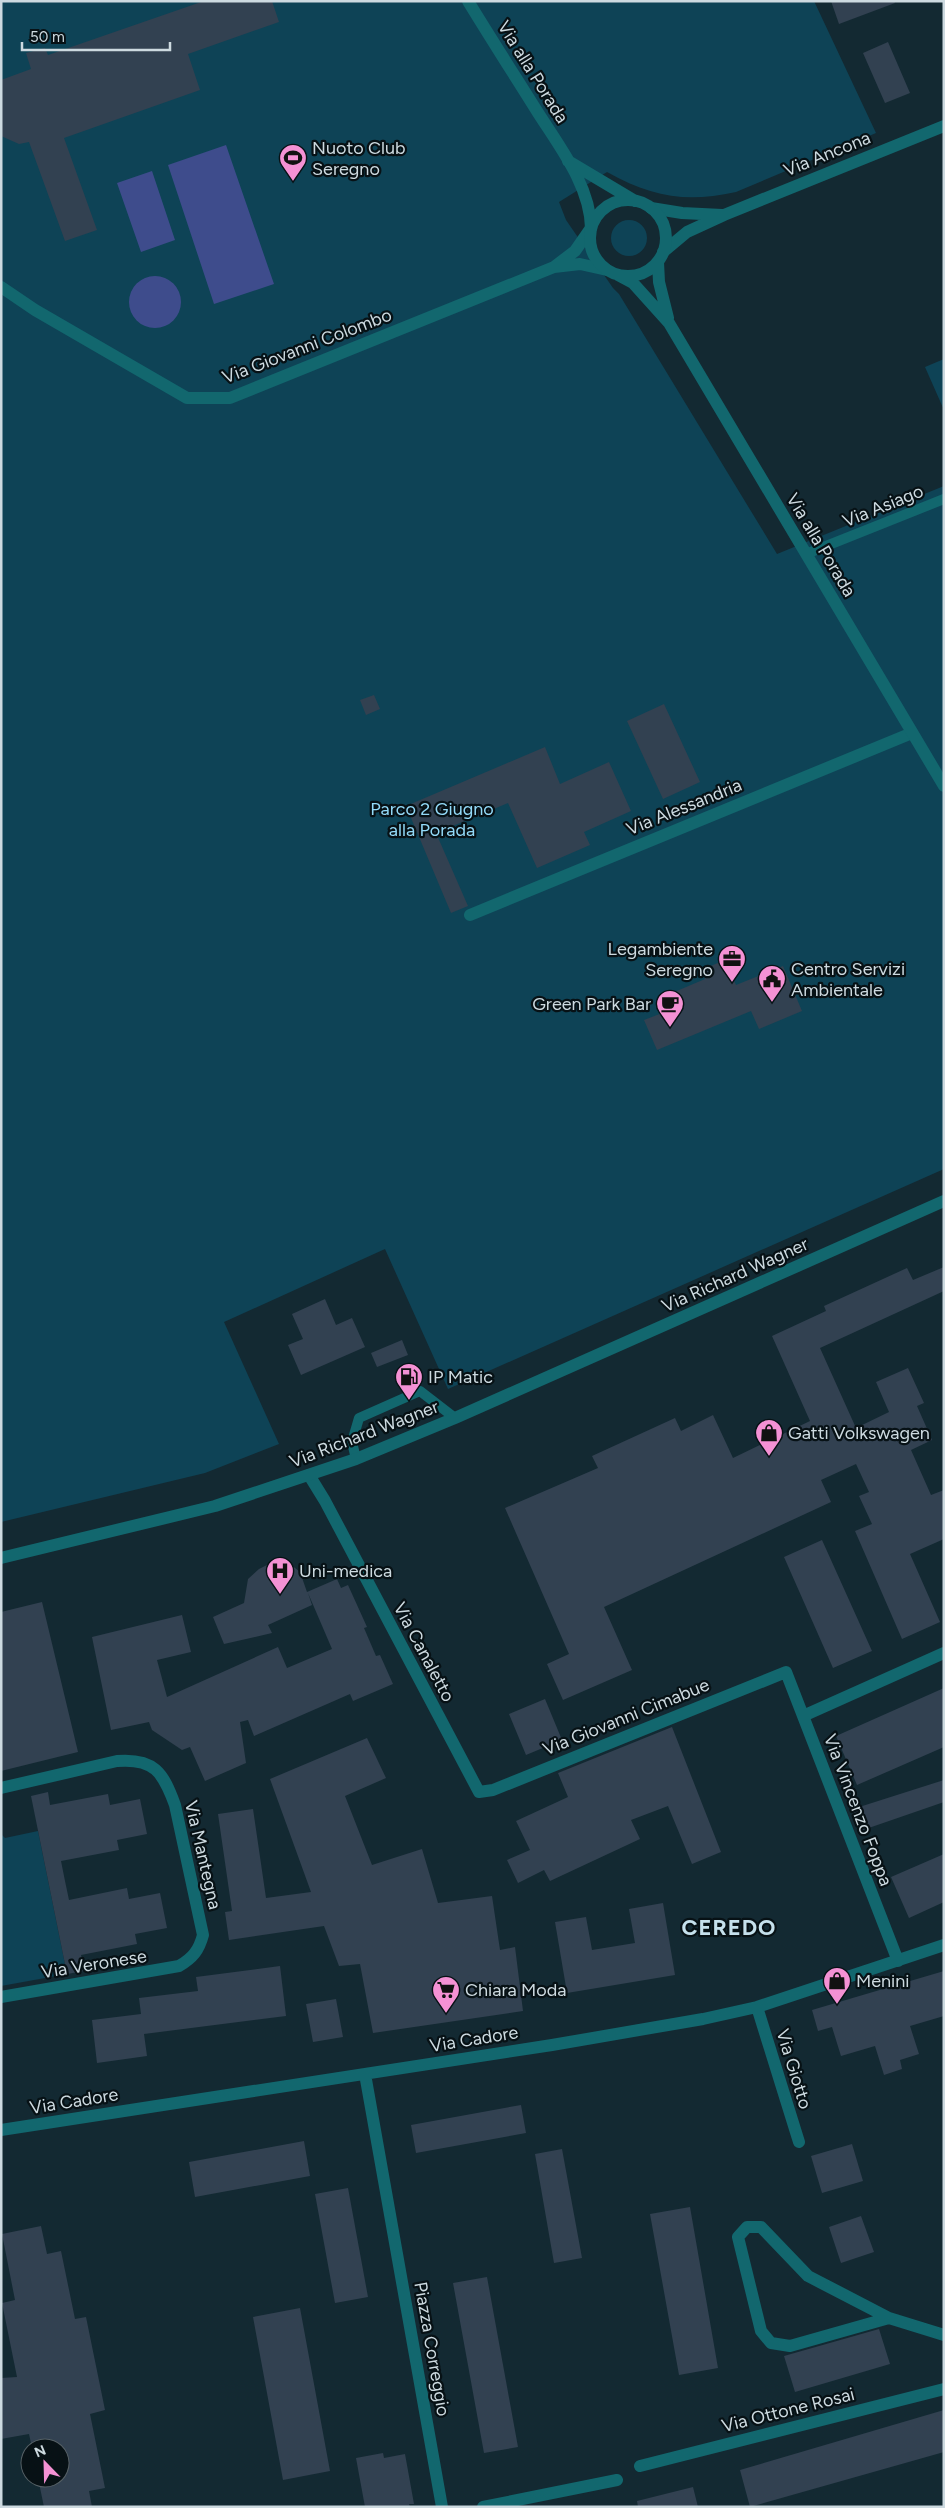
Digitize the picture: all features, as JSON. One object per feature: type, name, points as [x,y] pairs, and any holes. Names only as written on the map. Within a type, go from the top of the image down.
[{"type":"street","name":"Via alla Porada","points":[[468,1],[568,161],[586,197],[590,211],[591,228]]},
{"type":"street","name":"Via Ancona","points":[[660,257],[687,232],[724,215],[944,126]]},
{"type":"street","name":"Via alla Porada","points":[[568,161],[635,201]]},
{"type":"street","points":[[626,200],[635,201],[651,208],[658,215],[666,232],[660,257],[641,274],[630,276],[613,272],[598,262],[592,251],[591,228],[595,218],[608,205],[626,200]]},
{"type":"street","name":"Via Ancona","points":[[651,208],[724,215]]},
{"type":"street","name":"Via Giovanni Colombo","points":[[554,267],[574,251],[591,228]]},
{"type":"street","name":"Via alla Porada","points":[[660,257],[659,282],[669,322]]},
{"type":"street","name":"Via Giovanni Colombo","points":[[1,287],[35,310],[187,398],[230,398],[554,267],[580,264],[613,272]]},
{"type":"street","name":"Via alla Porada","points":[[613,272],[633,284],[669,322],[944,786]]},
{"type":"street","name":"Via Alessandria","points":[[470,915],[912,733]]},
{"type":"street","name":"Via Richard Wagner","points":[[1,1558],[215,1506],[356,1459],[455,1418],[944,1201]]},
{"type":"street","name":"Via Canaletto","points":[[309,1476],[325,1501],[479,1792]]},
{"type":"street","points":[[803,1716],[944,1653]]},
{"type":"street","name":"Via Giovanni Cimabue","points":[[479,1792],[493,1790],[786,1672]]},
{"type":"street","name":"Via Vincenzo Foppa","points":[[786,1672],[898,1961]]},
{"type":"street","name":"Via Mantegna","points":[[1,1788],[117,1761],[133,1760],[148,1763],[159,1772],[168,1785],[175,1805],[203,1935],[199,1948],[190,1959]]},
{"type":"street","name":"Via Cadore","points":[[1,2130],[365,2074],[703,2019],[757,2007],[944,1945]]},
{"type":"street","name":"Via Veronese","points":[[1,1997],[153,1972],[179,1966],[190,1959]]},
{"type":"street","name":"Via Giotto","points":[[757,2007],[799,2142]]},
{"type":"street","name":"Piazza Correggio","points":[[365,2074],[441,2502]]},
{"type":"street","points":[[889,2318],[790,2346],[771,2343],[761,2331],[738,2237],[747,2227],[761,2227],[808,2276],[889,2318],[944,2335]]},
{"type":"street","name":"Via Ottone Rosai","points":[[640,2466],[944,2389]]},
{"type":"street","points":[[483,2507],[617,2480]]},
{"type":"lane","name":"Via Asiago","points":[[806,554],[944,499]]},
{"type":"lane","points":[[356,1459],[352,1442],[359,1418],[420,1391],[455,1418]]},
{"type":"green space","name":"Parco 2 Giugno alla Porada","points":[[1,1],[814,1],[876,133],[736,192],[701,197],[670,195],[639,187],[607,172],[559,202],[566,220],[619,294],[777,554],[944,486],[944,1169],[448,1389],[385,1249],[224,1322],[279,1444],[205,1473],[1,1522]]},
{"type":"green space","points":[[629,220],[642,225],[647,238],[642,251],[629,256],[616,251],[611,238],[616,225]]},
{"type":"green space","points":[[944,359],[944,410],[925,367]]},
{"type":"green space","points":[[38,1831],[67,1974],[1,1986],[1,1834],[5,1838]]},
{"type":"water","points":[[226,145],[274,284],[214,304],[168,165]]},
{"type":"water","points":[[152,171],[175,240],[141,252],[117,183]]},
{"type":"water","points":[[150,276],[160,276],[174,283],[181,297],[181,307],[174,321],[160,328],[150,328],[140,324],[133,317],[129,307],[129,297],[133,287],[140,280]]},
{"type":"building","points":[[204,1],[272,1],[279,22],[188,54],[200,90],[64,138],[97,230],[65,241],[29,142],[19,144],[1,136],[1,80],[31,69],[26,53],[45,48],[48,55]]},
{"type":"building","points":[[831,1],[894,1],[895,3],[839,24]]},
{"type":"building","points":[[888,42],[910,93],[885,103],[863,53]]},
{"type":"building","points":[[374,695],[380,709],[366,715],[360,700]]},
{"type":"building","points":[[664,704],[700,782],[663,799],[627,721]]},
{"type":"building","points":[[545,747],[560,784],[609,762],[631,811],[584,832],[590,845],[537,868],[508,803],[436,833],[468,906],[451,913],[406,806]]},
{"type":"building","points":[[725,960],[736,985],[783,966],[802,1011],[759,1029],[751,1011],[657,1050],[644,1020],[678,1007],[672,993],[705,979],[701,970]]},
{"type":"building","points":[[944,1267],[944,1291],[820,1348],[856,1428],[889,1412],[876,1382],[908,1368],[924,1403],[917,1406],[932,1440],[911,1450],[931,1495],[944,1490],[944,1539],[910,1554],[940,1622],[902,1639],[855,1531],[872,1524],[859,1496],[869,1492],[856,1464],[821,1480],[831,1502],[604,1607],[632,1670],[563,1700],[547,1664],[569,1654],[505,1508],[598,1468],[592,1456],[675,1418],[681,1431],[713,1415],[733,1458],[810,1421],[772,1336],[826,1311],[824,1306],[907,1268],[913,1280]]},
{"type":"building","points":[[325,1299],[336,1325],[352,1318],[365,1347],[301,1375],[288,1345],[303,1339],[292,1314]]},
{"type":"building","points":[[402,1340],[408,1355],[377,1367],[371,1353]]},
{"type":"building","points":[[822,1540],[872,1651],[833,1668],[784,1557]]},
{"type":"building","points":[[275,1561],[290,1564],[300,1572],[307,1592],[337,1579],[341,1588],[348,1585],[367,1627],[364,1628],[376,1656],[380,1655],[393,1684],[353,1701],[350,1694],[254,1736],[248,1720],[240,1722],[246,1763],[205,1781],[190,1747],[182,1750],[152,1730],[149,1722],[111,1730],[92,1637],[182,1615],[191,1652],[157,1660],[167,1697],[278,1647],[287,1668],[332,1649],[308,1593],[312,1605],[268,1625],[272,1633],[224,1644],[213,1617],[244,1603],[248,1579],[259,1569]]},
{"type":"building","points":[[42,1602],[78,1752],[1,1771],[1,1612]]},
{"type":"building","points":[[944,1688],[944,1747],[857,1785],[836,1736]]},
{"type":"building","points":[[545,1699],[562,1740],[526,1755],[509,1714]]},
{"type":"building","points":[[672,1727],[721,1852],[692,1864],[668,1806],[631,1820],[640,1839],[550,1881],[544,1870],[518,1883],[507,1860],[530,1850],[516,1821],[568,1797],[558,1773]]},
{"type":"building","points":[[367,1738],[386,1778],[345,1796],[372,1865],[422,1849],[438,1903],[492,1896],[500,1950],[515,1947],[523,2011],[373,2033],[360,1964],[339,1966],[324,1926],[229,1940],[225,1912],[232,1911],[218,1814],[253,1809],[266,1898],[311,1892],[270,1779]]},
{"type":"building","points":[[944,1780],[944,1802],[860,1831],[853,1809]]},
{"type":"building","points":[[48,1792],[50,1805],[108,1794],[110,1805],[140,1799],[147,1834],[117,1840],[119,1850],[61,1861],[65,1881],[69,1900],[127,1888],[129,1899],[160,1893],[167,1928],[135,1934],[137,1944],[81,1955],[84,1971],[67,1974],[31,1796]]},
{"type":"building","points":[[944,1854],[944,1902],[909,1918],[891,1877]]},
{"type":"building","points":[[663,1903],[675,1975],[567,1993],[555,1922],[586,1917],[592,1950],[635,1943],[629,1909]]},
{"type":"building","points":[[280,1966],[286,2016],[144,2034],[147,2056],[97,2063],[92,2020],[141,2014],[139,1998],[198,1991],[196,1977]]},
{"type":"building","points":[[944,1971],[944,2016],[910,2026],[919,2054],[900,2060],[902,2069],[884,2075],[875,2046],[841,2056],[832,2027],[818,2031],[812,2010]]},
{"type":"building","points":[[336,1999],[343,2037],[313,2042],[306,2004]]},
{"type":"building","points":[[521,2105],[526,2133],[416,2153],[411,2125]]},
{"type":"building","points":[[304,2141],[310,2176],[195,2197],[189,2162]]},
{"type":"building","points":[[852,2144],[863,2181],[822,2193],[811,2156]]},
{"type":"building","points":[[562,2149],[582,2258],[554,2263],[535,2154]]},
{"type":"building","points":[[348,2188],[368,2297],[335,2303],[315,2194]]},
{"type":"building","points":[[690,2207],[718,2368],[679,2375],[650,2214]]},
{"type":"building","points":[[861,2216],[874,2252],[841,2263],[829,2227]]},
{"type":"building","points":[[41,2226],[47,2254],[61,2251],[75,2319],[86,2317],[105,2410],[90,2414],[105,2488],[89,2491],[92,2507],[44,2507],[40,2488],[70,2488],[70,2438],[30,2438],[29,2434],[1,2439],[1,2378],[17,2377],[2,2303],[15,2300],[2,2234]]},
{"type":"building","points":[[487,2277],[518,2447],[484,2453],[453,2283]]},
{"type":"building","points":[[300,2308],[330,2471],[283,2480],[253,2317]]},
{"type":"building","points":[[879,2329],[890,2364],[795,2392],[784,2356]]},
{"type":"building","points":[[944,2410],[944,2452],[750,2507],[740,2470]]},
{"type":"building","points":[[383,2453],[384,2458],[405,2454],[414,2504],[409,2504],[410,2507],[365,2507],[356,2458]]},
{"type":"building","points":[[693,2487],[698,2507],[638,2507],[637,2501]]},
{"type":"place","name":"Nuoto Club Seregno","points":[[293,182]]},
{"type":"place","name":"Legambiente Seregno","points":[[732,983]]},
{"type":"place","name":"Centro Servizi Ambientale","points":[[772,1003]]},
{"type":"place","name":"Green Park Bar","points":[[670,1028]]},
{"type":"place","name":"IP Matic","points":[[409,1401]]},
{"type":"place","name":"Gatti Volkswagen","points":[[769,1457]]},
{"type":"place","name":"Uni-medica","points":[[280,1595]]},
{"type":"place","name":"Menini","points":[[837,2005]]},
{"type":"place","name":"Chiara Moda","points":[[446,2014]]},
{"type":"district","name":"CEREDO","points":[[729,1927]]}]
